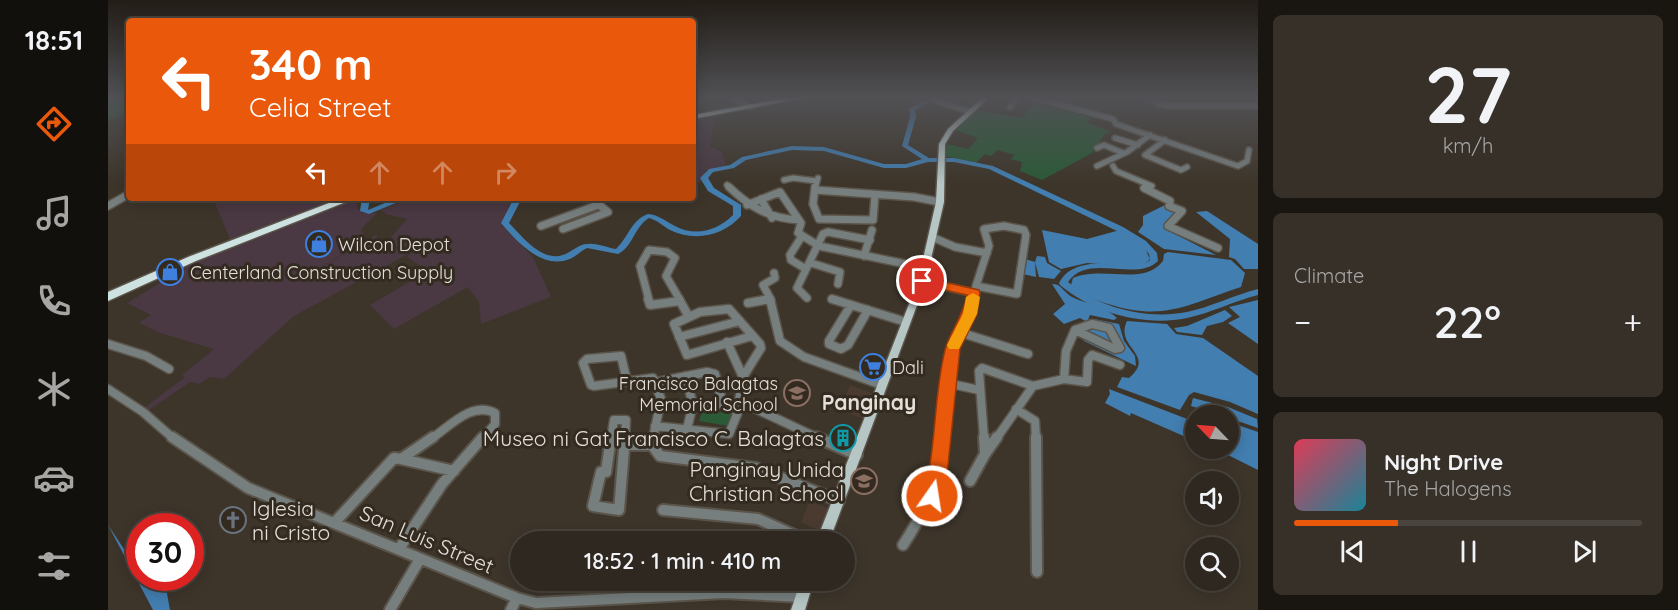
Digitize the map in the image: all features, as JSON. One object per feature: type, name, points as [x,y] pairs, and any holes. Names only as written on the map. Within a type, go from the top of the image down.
[{"type":"highway","points":[[108,295],[199,254],[336,201]]},
{"type":"highway","points":[[108,295],[192,259],[343,201]]},
{"type":"main road","points":[[826,531],[922,281],[940,202],[944,139],[957,126]]},
{"type":"street","points":[[1124,126],[1238,166],[1247,161],[1249,150]]},
{"type":"street","points":[[1096,166],[1138,145],[1150,135]]},
{"type":"street","points":[[1115,138],[1138,145]]},
{"type":"street","points":[[1165,140],[1145,156],[1181,170],[1187,167]]},
{"type":"street","points":[[1097,147],[1104,145],[1124,153]]},
{"type":"street","points":[[1104,162],[1116,166],[1116,171],[1166,197],[1170,201],[1169,206],[1182,211],[1168,226],[1218,248]]},
{"type":"street","points":[[784,180],[818,179],[813,194],[815,214],[820,219],[873,220],[875,195]]},
{"type":"street","points":[[727,186],[756,212],[772,218],[800,220]]},
{"type":"street","points":[[1147,186],[1159,189]]},
{"type":"street","points":[[815,190],[914,197],[940,202]]},
{"type":"street","points":[[747,205],[780,192],[800,220],[802,227],[798,233],[819,246],[925,268]]},
{"type":"street","points":[[108,206],[126,196]]},
{"type":"street","points":[[761,199],[772,218]]},
{"type":"street","points":[[563,229],[608,212],[594,201]]},
{"type":"street","points":[[541,226],[598,204]]},
{"type":"street","points":[[903,545],[921,518],[938,475],[952,349],[970,314],[975,289],[988,250],[985,228],[1004,226],[1024,230],[1026,235],[1019,292],[1014,295],[975,289],[922,281]]},
{"type":"street","points":[[864,256],[872,230]]},
{"type":"street","points":[[807,298],[797,287],[826,232],[870,240]]},
{"type":"street","points":[[802,236],[790,255],[791,260],[840,272],[838,284]]},
{"type":"street","points":[[932,237],[955,247],[988,250]]},
{"type":"street","points":[[681,301],[656,306],[650,304],[640,266],[649,250],[667,252],[675,258],[666,276],[681,301],[689,316]]},
{"type":"street","points":[[774,273],[775,278],[763,285],[770,299],[780,341],[791,351],[882,385]]},
{"type":"street","points":[[748,303],[770,299]]},
{"type":"street","points":[[832,299],[906,322]]},
{"type":"street","points":[[851,305],[829,341],[829,344],[841,349],[848,345],[868,310]]},
{"type":"street","points":[[752,336],[687,355],[684,353],[675,322],[723,307],[740,321],[752,336],[761,348],[743,376],[739,401],[742,405],[857,455]]},
{"type":"street","points":[[680,338],[740,321]]},
{"type":"street","points":[[1095,325],[1107,326],[1113,329],[1120,348],[1115,349],[1075,330],[1095,325]]},
{"type":"street","points":[[1064,379],[1065,351],[1075,330]]},
{"type":"street","points":[[962,333],[1028,354]]},
{"type":"street","points":[[728,342],[743,376]]},
{"type":"street","points":[[108,344],[146,356],[169,369]]},
{"type":"street","points":[[985,454],[979,390],[979,371],[982,368],[1033,386],[1064,379],[1087,382],[1088,360],[1092,355],[1120,365]]},
{"type":"street","points":[[627,381],[621,356],[587,359],[583,363],[590,385],[627,381],[650,377],[657,382],[661,405],[652,445],[660,456],[756,468],[838,501]]},
{"type":"street","points":[[655,426],[731,433],[738,412],[723,404],[715,374],[706,372],[657,382]]},
{"type":"street","points":[[685,376],[693,404],[687,429]]},
{"type":"street","points":[[947,383],[979,390]]},
{"type":"street","points":[[970,481],[985,454],[1033,386]]},
{"type":"street","name":"San Luis Street","points":[[108,389],[143,412],[181,445],[248,488],[517,598],[536,603],[555,604],[724,593],[800,603]]},
{"type":"street","points":[[693,404],[718,406],[723,404]]},
{"type":"street","points":[[399,549],[442,484],[495,424],[495,412],[485,408],[474,409],[401,459]]},
{"type":"street","points":[[1016,409],[1035,421],[1036,427],[1037,572]]},
{"type":"street","points":[[626,445],[619,510],[593,506],[602,472],[606,472],[614,420],[626,420],[623,445],[626,445],[652,445]]},
{"type":"street","points":[[335,522],[394,458],[454,471]]},
{"type":"street","points":[[663,510],[758,519],[785,531]]},
{"type":"street","points":[[390,610],[420,559]]},
{"type":"street","points":[[511,610],[517,598]]},
{"type":"shaded area","points":[[696,126],[713,126],[710,146],[722,152],[726,165],[706,170],[703,182],[696,183]]},
{"type":"shaded area","points":[[214,201],[332,201],[230,239]]},
{"type":"shaded area","points":[[348,201],[356,201],[357,208],[363,213],[377,213],[361,229],[366,240],[298,281],[376,235],[382,245],[412,252],[294,316],[224,379],[210,377],[199,384],[190,382],[149,410],[144,408],[185,377],[182,375],[214,349],[160,333],[139,323],[151,315],[127,303],[203,257]]},
{"type":"shaded area","points":[[404,201],[511,201],[502,225],[533,257],[551,297],[481,324],[479,302],[468,287],[394,329],[370,305],[428,271],[407,257],[414,251],[385,244],[407,219],[386,214],[381,210]]},
{"type":"shaded area","points":[[850,385],[874,394],[864,419],[840,410]]},
{"type":"shaded area","points":[[810,501],[829,509],[820,531],[801,522]]},
{"type":"green space","points":[[960,126],[1097,126],[1111,132],[1105,134],[1092,153],[1042,180],[1020,171],[1022,162],[1010,159],[1015,155],[997,150],[991,156],[985,154],[976,163],[945,156],[947,144],[968,149],[978,138],[956,130]]},
{"type":"green space","points":[[703,409],[731,414],[729,426],[699,421]]},
{"type":"water","points":[[1165,205],[1179,211],[1164,224],[1167,230],[1216,255],[1164,249],[1138,232],[1143,225],[1143,216]]},
{"type":"water","points":[[1207,211],[1258,244],[1258,269],[1244,269],[1235,259],[1229,257],[1230,239],[1196,212]]},
{"type":"water","points":[[1042,230],[1087,239],[1120,230],[1144,247],[1150,259],[1143,265],[1087,263],[1061,269],[1049,262]]},
{"type":"water","points":[[1168,252],[1231,260],[1245,273],[1241,287],[1176,309],[1145,311],[1108,304],[1083,295],[1071,285],[1073,278],[1085,275],[1145,273],[1155,269],[1163,261],[1164,254]]},
{"type":"water","points":[[1037,256],[1045,257],[1047,263],[1061,271],[1054,279],[1039,277],[1035,262]]},
{"type":"water","points":[[1025,259],[1035,262],[1036,277],[1023,274]]},
{"type":"water","points":[[1052,284],[1060,287],[1072,297],[1101,308],[1117,318],[1114,320],[1090,315],[1087,322],[1080,318],[1064,324],[1053,314],[1065,304]]},
{"type":"water","points":[[1258,300],[1258,344],[1228,323],[1240,317],[1229,307]]},
{"type":"water","points":[[1225,310],[1232,316],[1223,322],[1207,326],[1202,335],[1177,332],[1174,328],[1187,326]]},
{"type":"water","points":[[1094,319],[1119,324],[1124,341],[1135,356],[1136,366],[1084,341],[1082,338],[1093,326]]},
{"type":"water","points":[[1127,321],[1167,324],[1176,334],[1203,338],[1258,376],[1258,414],[1239,405],[1194,392],[1189,395],[1180,410],[1117,387],[1122,377],[1129,378],[1139,363],[1126,338]]},
{"type":"water","points":[[1109,389],[1185,418],[1185,437],[1131,413],[1130,416],[1105,403],[1110,394]]},
{"type":"water","points":[[1193,398],[1220,405],[1191,405]]},
{"type":"water","points":[[1239,412],[1257,419],[1258,428],[1239,421]]},
{"type":"water","points":[[1239,425],[1258,432],[1258,470],[1236,459],[1239,459]]},
{"type":"water","points":[[108,525],[126,552],[126,559]]},
{"type":"water","points":[[143,591],[166,591],[170,610],[153,610]]},
{"type":"waterway","points":[[910,126],[905,146],[928,160]]},
{"type":"waterway","points":[[516,201],[505,223],[532,249],[549,258],[558,259],[567,257],[587,246],[618,252],[627,242],[635,226],[648,216],[657,218],[685,233],[710,233],[724,227],[737,216],[737,205],[711,189],[704,178],[711,170],[732,167],[744,158],[792,148],[824,149],[884,166],[906,166],[928,160]]},
{"type":"waterway","points":[[928,160],[954,160],[991,167],[1120,229],[1143,243],[1153,253],[1154,261],[1147,266],[1088,267],[1069,275],[1063,283],[1074,292],[1104,307],[1140,316],[1174,317],[1188,315],[1258,292]]},
{"type":"waterway","points":[[366,201],[364,211],[369,212],[396,201]]},
{"type":"slow traffic","points":[[954,345],[970,314],[973,297]]},
{"type":"place","name":"Wilcon Depot","points":[[319,244]]},
{"type":"place","name":"Centerland Construction Supply","points":[[170,272]]},
{"type":"place","name":"Dali","points":[[873,367]]},
{"type":"place","name":"Francisco Balagtas Memorial School","points":[[797,393]]},
{"type":"place","name":"Museo ni Gat Francisco C. Balagtas","points":[[843,438]]},
{"type":"place","name":"Panginay Unida Christian School","points":[[864,481]]},
{"type":"place","name":"Iglesia ni Cristo","points":[[233,520]]},
{"type":"district","name":"Panginay","points":[[869,402]]},
{"type":"route","points":[[922,281],[974,293],[970,314],[952,349],[938,475],[932,496]]}]
